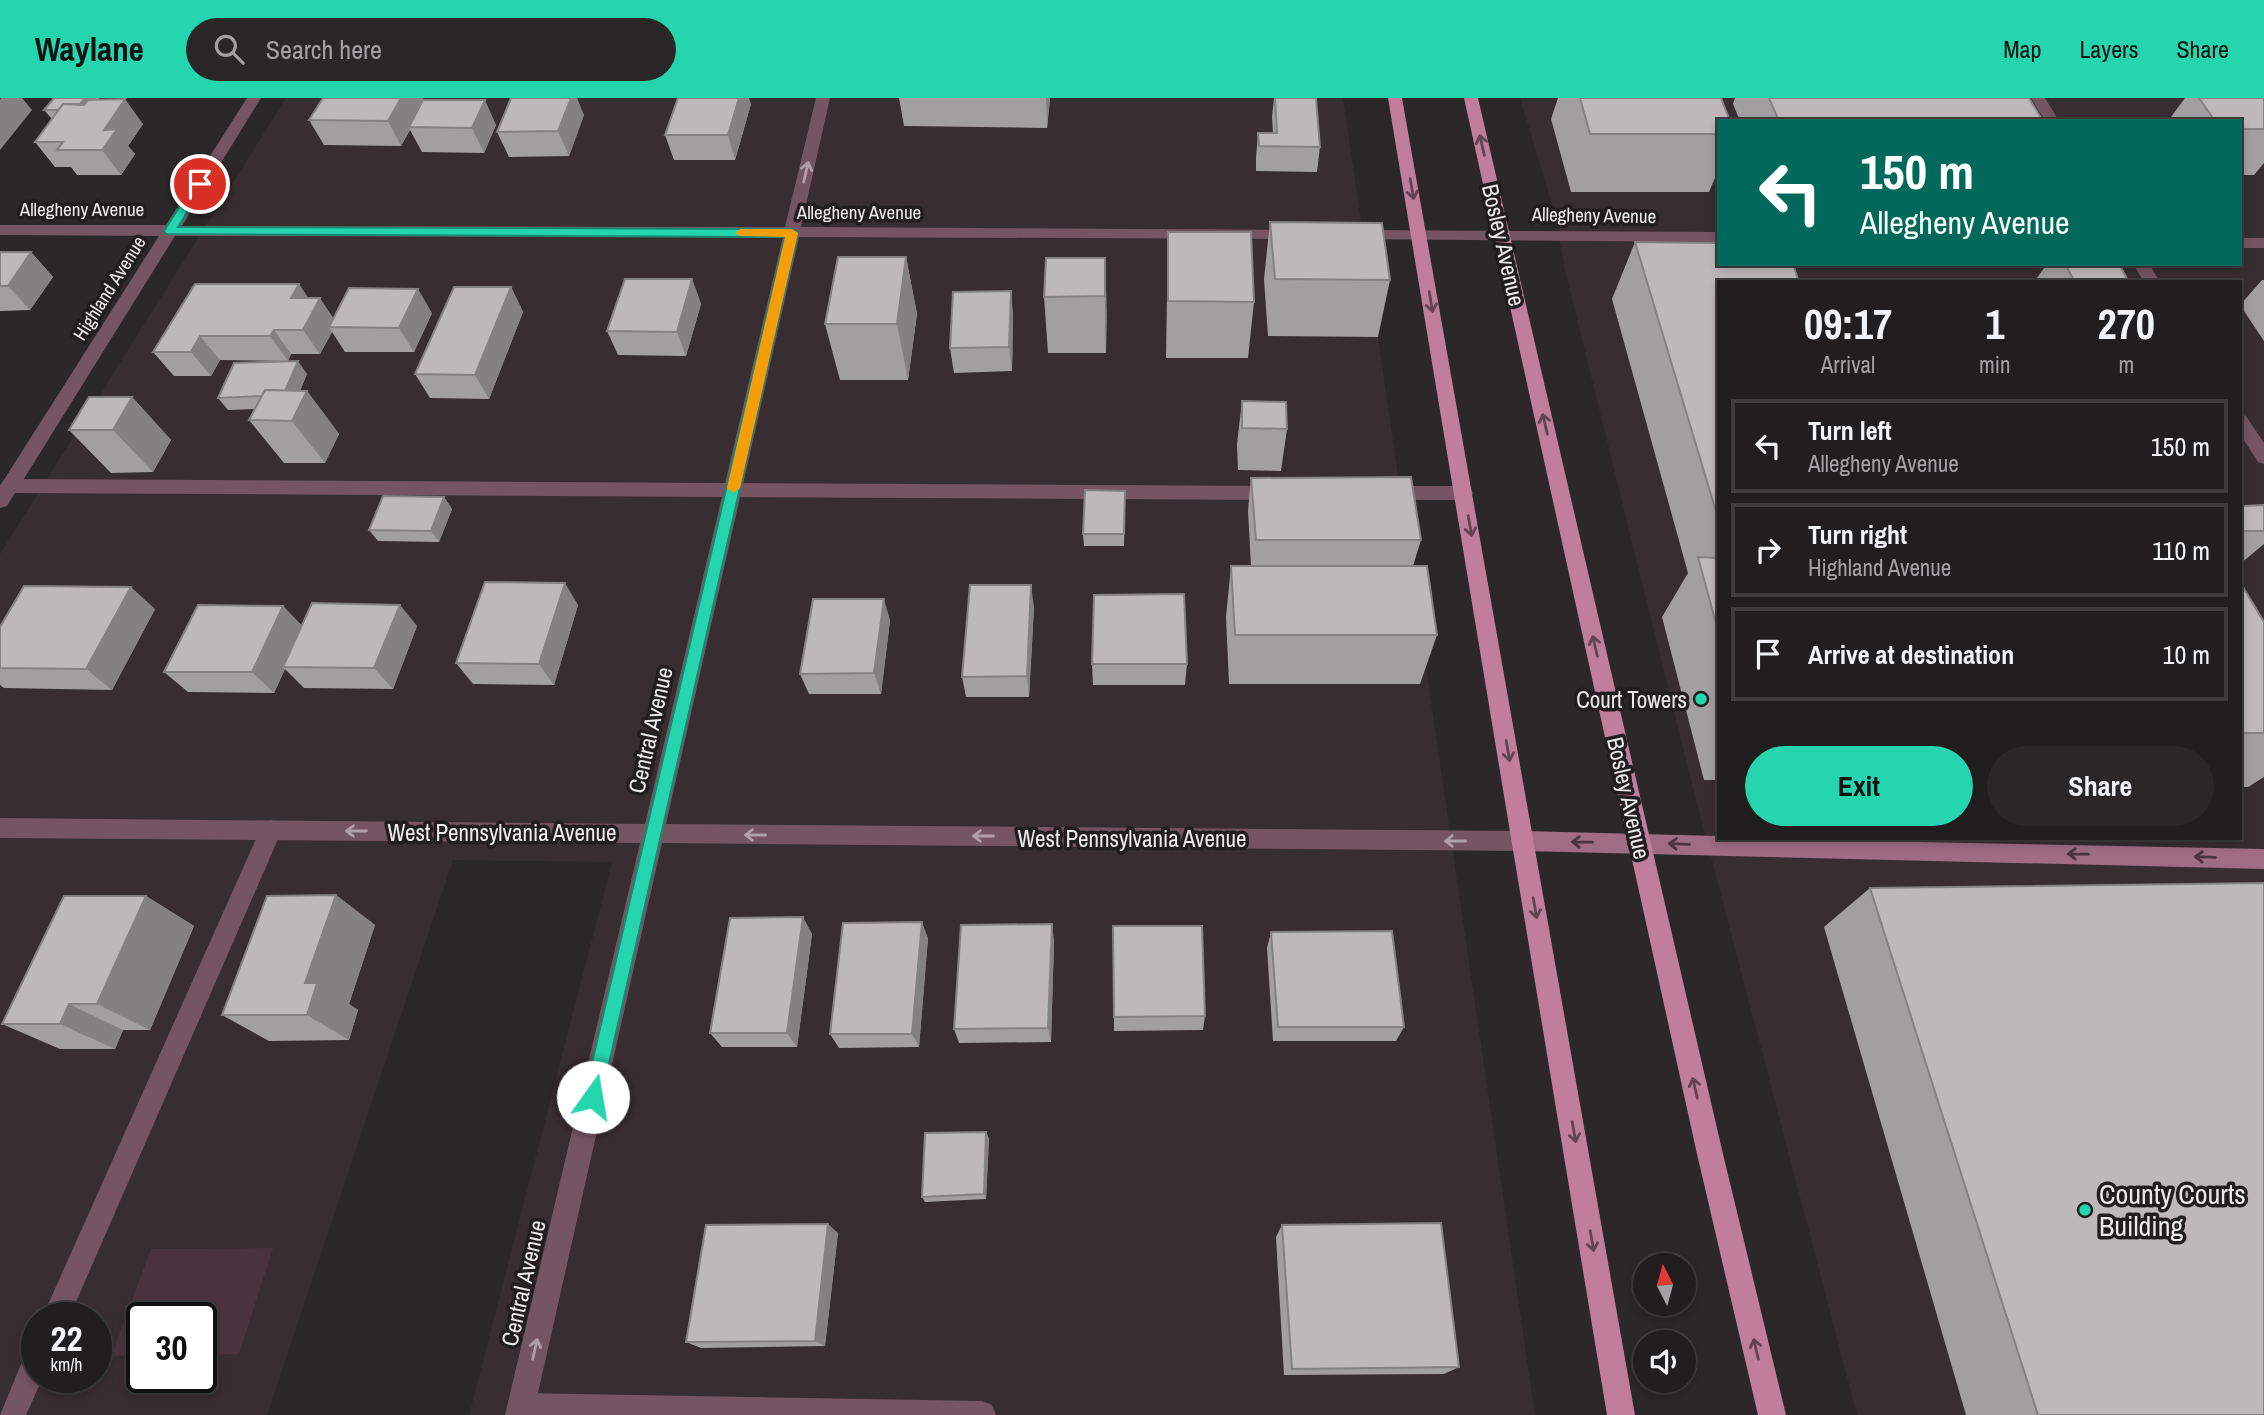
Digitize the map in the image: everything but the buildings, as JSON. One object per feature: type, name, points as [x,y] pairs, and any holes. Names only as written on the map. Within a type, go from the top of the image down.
[{"type":"main road","points":[[1395,98],[1621,1415]]},
{"type":"main road","name":"Bosley Avenue","points":[[1471,98],[1639,843],[1772,1415]]},
{"type":"street","name":"Highland Avenue","points":[[5,494],[254,98]]},
{"type":"street","name":"Central Avenue","points":[[520,1411],[823,98]]},
{"type":"street","points":[[2038,98],[2051,119]]},
{"type":"street","name":"Allegheny Avenue","points":[[0,230],[1310,234]]},
{"type":"street","name":"Allegheny Avenue","points":[[1338,234],[1717,237]]},
{"type":"street","points":[[2242,243],[2264,243]]},
{"type":"street","points":[[2242,422],[2264,457]]},
{"type":"street","points":[[5,494],[1296,493]]},
{"type":"street","points":[[1362,493],[1464,493]]},
{"type":"street","name":"West Pennsylvania Avenue","points":[[0,828],[1524,841],[2264,859]]},
{"type":"street","points":[[62,1302],[271,830]]},
{"type":"street","points":[[12,1415],[22,1393]]},
{"type":"street","points":[[520,1411],[982,1415]]},
{"type":"shaded area","points":[[286,98],[1343,98],[1535,1415],[469,1415],[612,862],[453,860],[267,1415],[0,1415],[0,554]]},
{"type":"shaded area","points":[[1520,98],[2264,98],[2264,1415],[1857,1415],[1692,784],[1566,275],[1554,211]]},
{"type":"shaded area","points":[[273,1248],[239,1354],[217,1355],[217,1302],[131,1302],[151,1249]]},
{"type":"shaded area","points":[[126,1316],[126,1356],[112,1356]]},
{"type":"slow traffic","points":[[733,488],[792,233],[740,233]]},
{"type":"place","name":"Court Towers","points":[[1701,699]]},
{"type":"place","name":"County Courts Building","points":[[2085,1210]]},
{"type":"route","points":[[200,184],[170,231],[792,233],[593,1097]]}]
